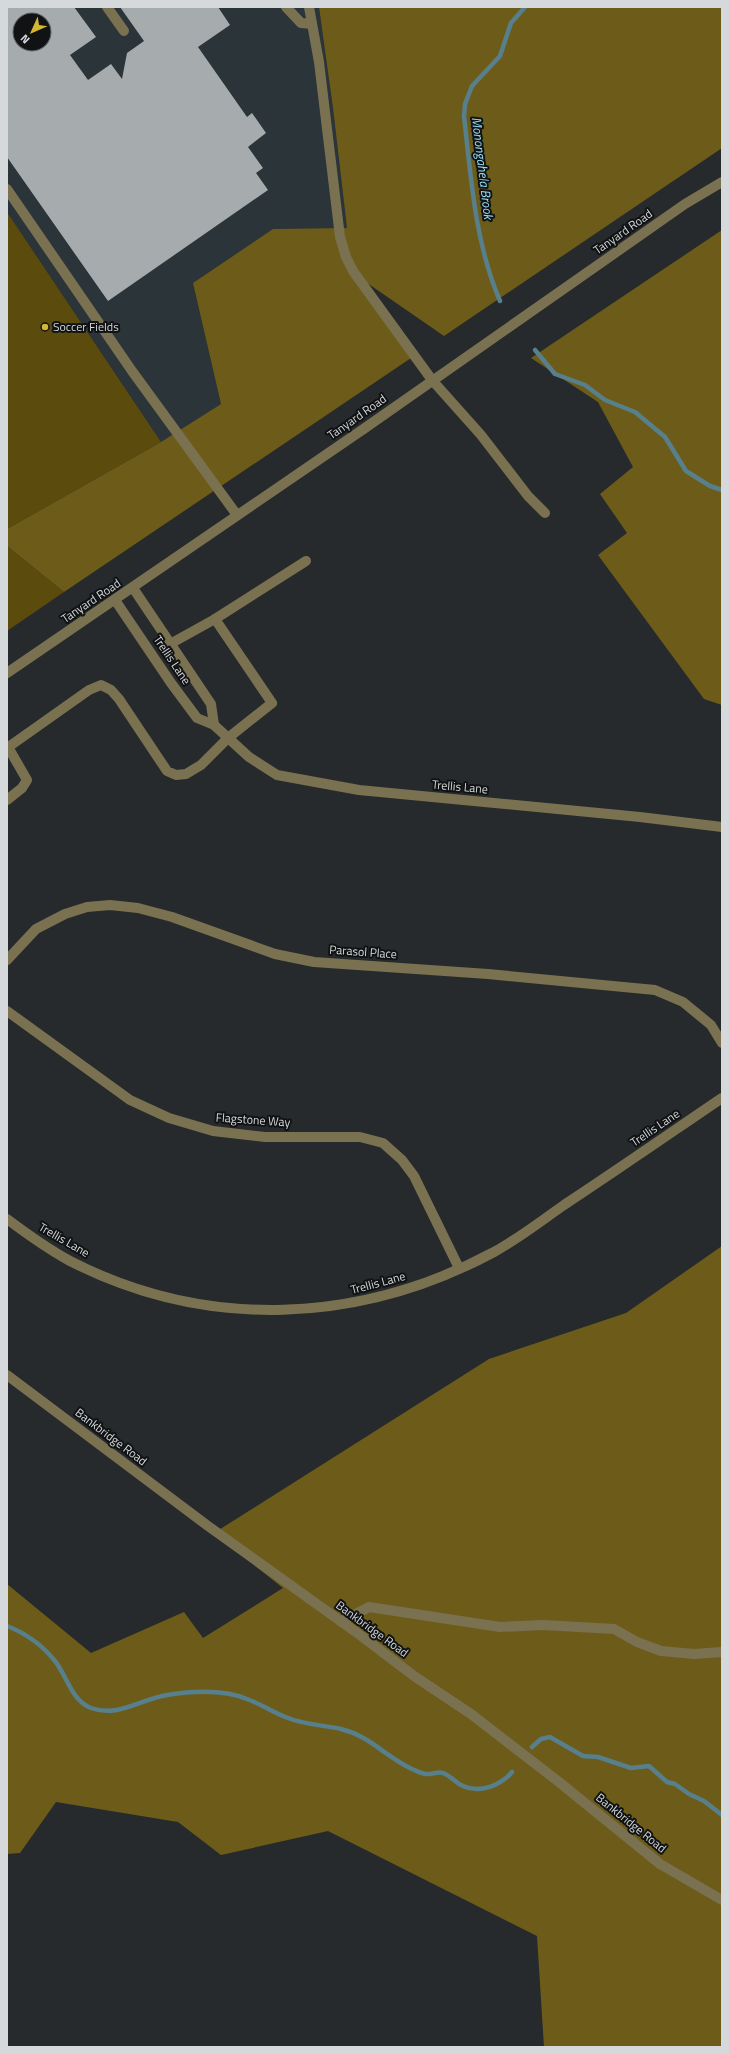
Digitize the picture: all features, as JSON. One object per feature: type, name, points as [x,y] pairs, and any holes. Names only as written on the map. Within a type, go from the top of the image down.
[{"type":"street","points":[[107,7],[124,31]]},
{"type":"street","points":[[286,7],[301,23],[312,24]]},
{"type":"street","points":[[309,7],[319,62],[340,237],[346,257],[353,271],[432,380],[481,435],[528,496],[545,513]]},
{"type":"street","name":"Tanyard Road","points":[[7,673],[116,600],[685,204],[722,182]]},
{"type":"street","points":[[7,189],[132,371],[237,516]]},
{"type":"street","points":[[170,644],[215,619],[306,561]]},
{"type":"street","name":"Trellis Lane","points":[[133,588],[211,704],[214,725]]},
{"type":"street","name":"Trellis Lane","points":[[116,600],[171,683],[197,718],[214,725],[249,757],[277,774],[315,783],[359,790],[640,817],[722,827]]},
{"type":"street","points":[[7,800],[22,788],[27,780],[7,747],[90,690],[101,685],[112,690],[167,771],[176,775],[186,774],[201,765],[228,738],[272,703],[215,619]]},
{"type":"street","name":"Parasol Place","points":[[7,960],[36,929],[65,914],[110,904],[138,908],[172,917],[275,954],[314,962],[488,974],[655,990],[683,1002],[711,1025],[722,1043]]},
{"type":"street","name":"Flagstone Way","points":[[7,1010],[130,1100],[169,1118],[213,1131],[265,1136],[360,1137],[383,1143],[402,1160],[414,1176],[459,1268]]},
{"type":"street","name":"Trellis Lane","points":[[7,1219],[69,1260],[106,1278],[178,1300],[246,1310],[328,1308],[353,1303],[416,1286],[495,1251],[722,1098]]},
{"type":"street","name":"Bankbridge Road","points":[[7,1375],[208,1526],[414,1676],[471,1714],[559,1782],[660,1864],[722,1900]]},
{"type":"street","points":[[341,1622],[369,1607],[500,1627],[543,1625],[614,1629],[636,1642],[661,1651],[694,1654],[722,1652]]},
{"type":"shaded area","points":[[7,7],[319,7],[347,228],[273,229],[193,283],[221,404],[161,442],[7,212]]},
{"type":"shaded area","points":[[319,7],[722,7],[722,148],[444,336],[360,278],[414,356],[64,592],[7,546],[7,529],[161,442],[221,404],[193,283],[273,229],[347,228]]},
{"type":"shaded area","name":"Soccer Fields","points":[[7,212],[161,442],[7,529]]},
{"type":"shaded area","points":[[722,230],[722,705],[704,699],[598,555],[627,533],[600,494],[633,467],[598,402],[531,358]]},
{"type":"shaded area","points":[[7,546],[64,592],[7,631]]},
{"type":"shaded area","points":[[722,1246],[722,2047],[544,2047],[537,1936],[328,1831],[221,1855],[178,1822],[56,1802],[20,1853],[7,1854],[7,1584],[91,1653],[184,1612],[203,1638],[283,1588],[214,1533],[489,1359],[626,1313]]},
{"type":"building","points":[[7,7],[74,7],[96,37],[70,55],[88,80],[111,64],[122,79],[127,53],[144,41],[120,7],[218,7],[230,25],[198,47],[247,117],[252,113],[266,133],[248,147],[263,168],[256,173],[268,190],[108,301],[7,157]]},
{"type":"waterway","name":"Monongahela Brook","points":[[500,301],[479,233],[464,116],[465,104],[472,86],[500,56],[511,23],[525,7]]},
{"type":"waterway","name":"Monongahela Brook","points":[[535,350],[555,374],[585,385],[605,400],[635,412],[665,437],[686,471],[710,486],[722,490]]},
{"type":"waterway","points":[[7,1626],[27,1636],[45,1650],[59,1667],[74,1694],[84,1704],[91,1708],[111,1711],[167,1695],[218,1692],[238,1696],[252,1701],[294,1720],[351,1732],[394,1759],[420,1773],[443,1773],[460,1785],[470,1788],[483,1789],[490,1787],[502,1781],[512,1772]]},
{"type":"waterway","points":[[532,1747],[541,1739],[550,1737],[583,1756],[598,1757],[631,1768],[649,1766],[667,1782],[675,1784],[689,1794],[704,1801],[722,1815]]},
{"type":"place","name":"Soccer Fields","points":[[45,327]]}]
